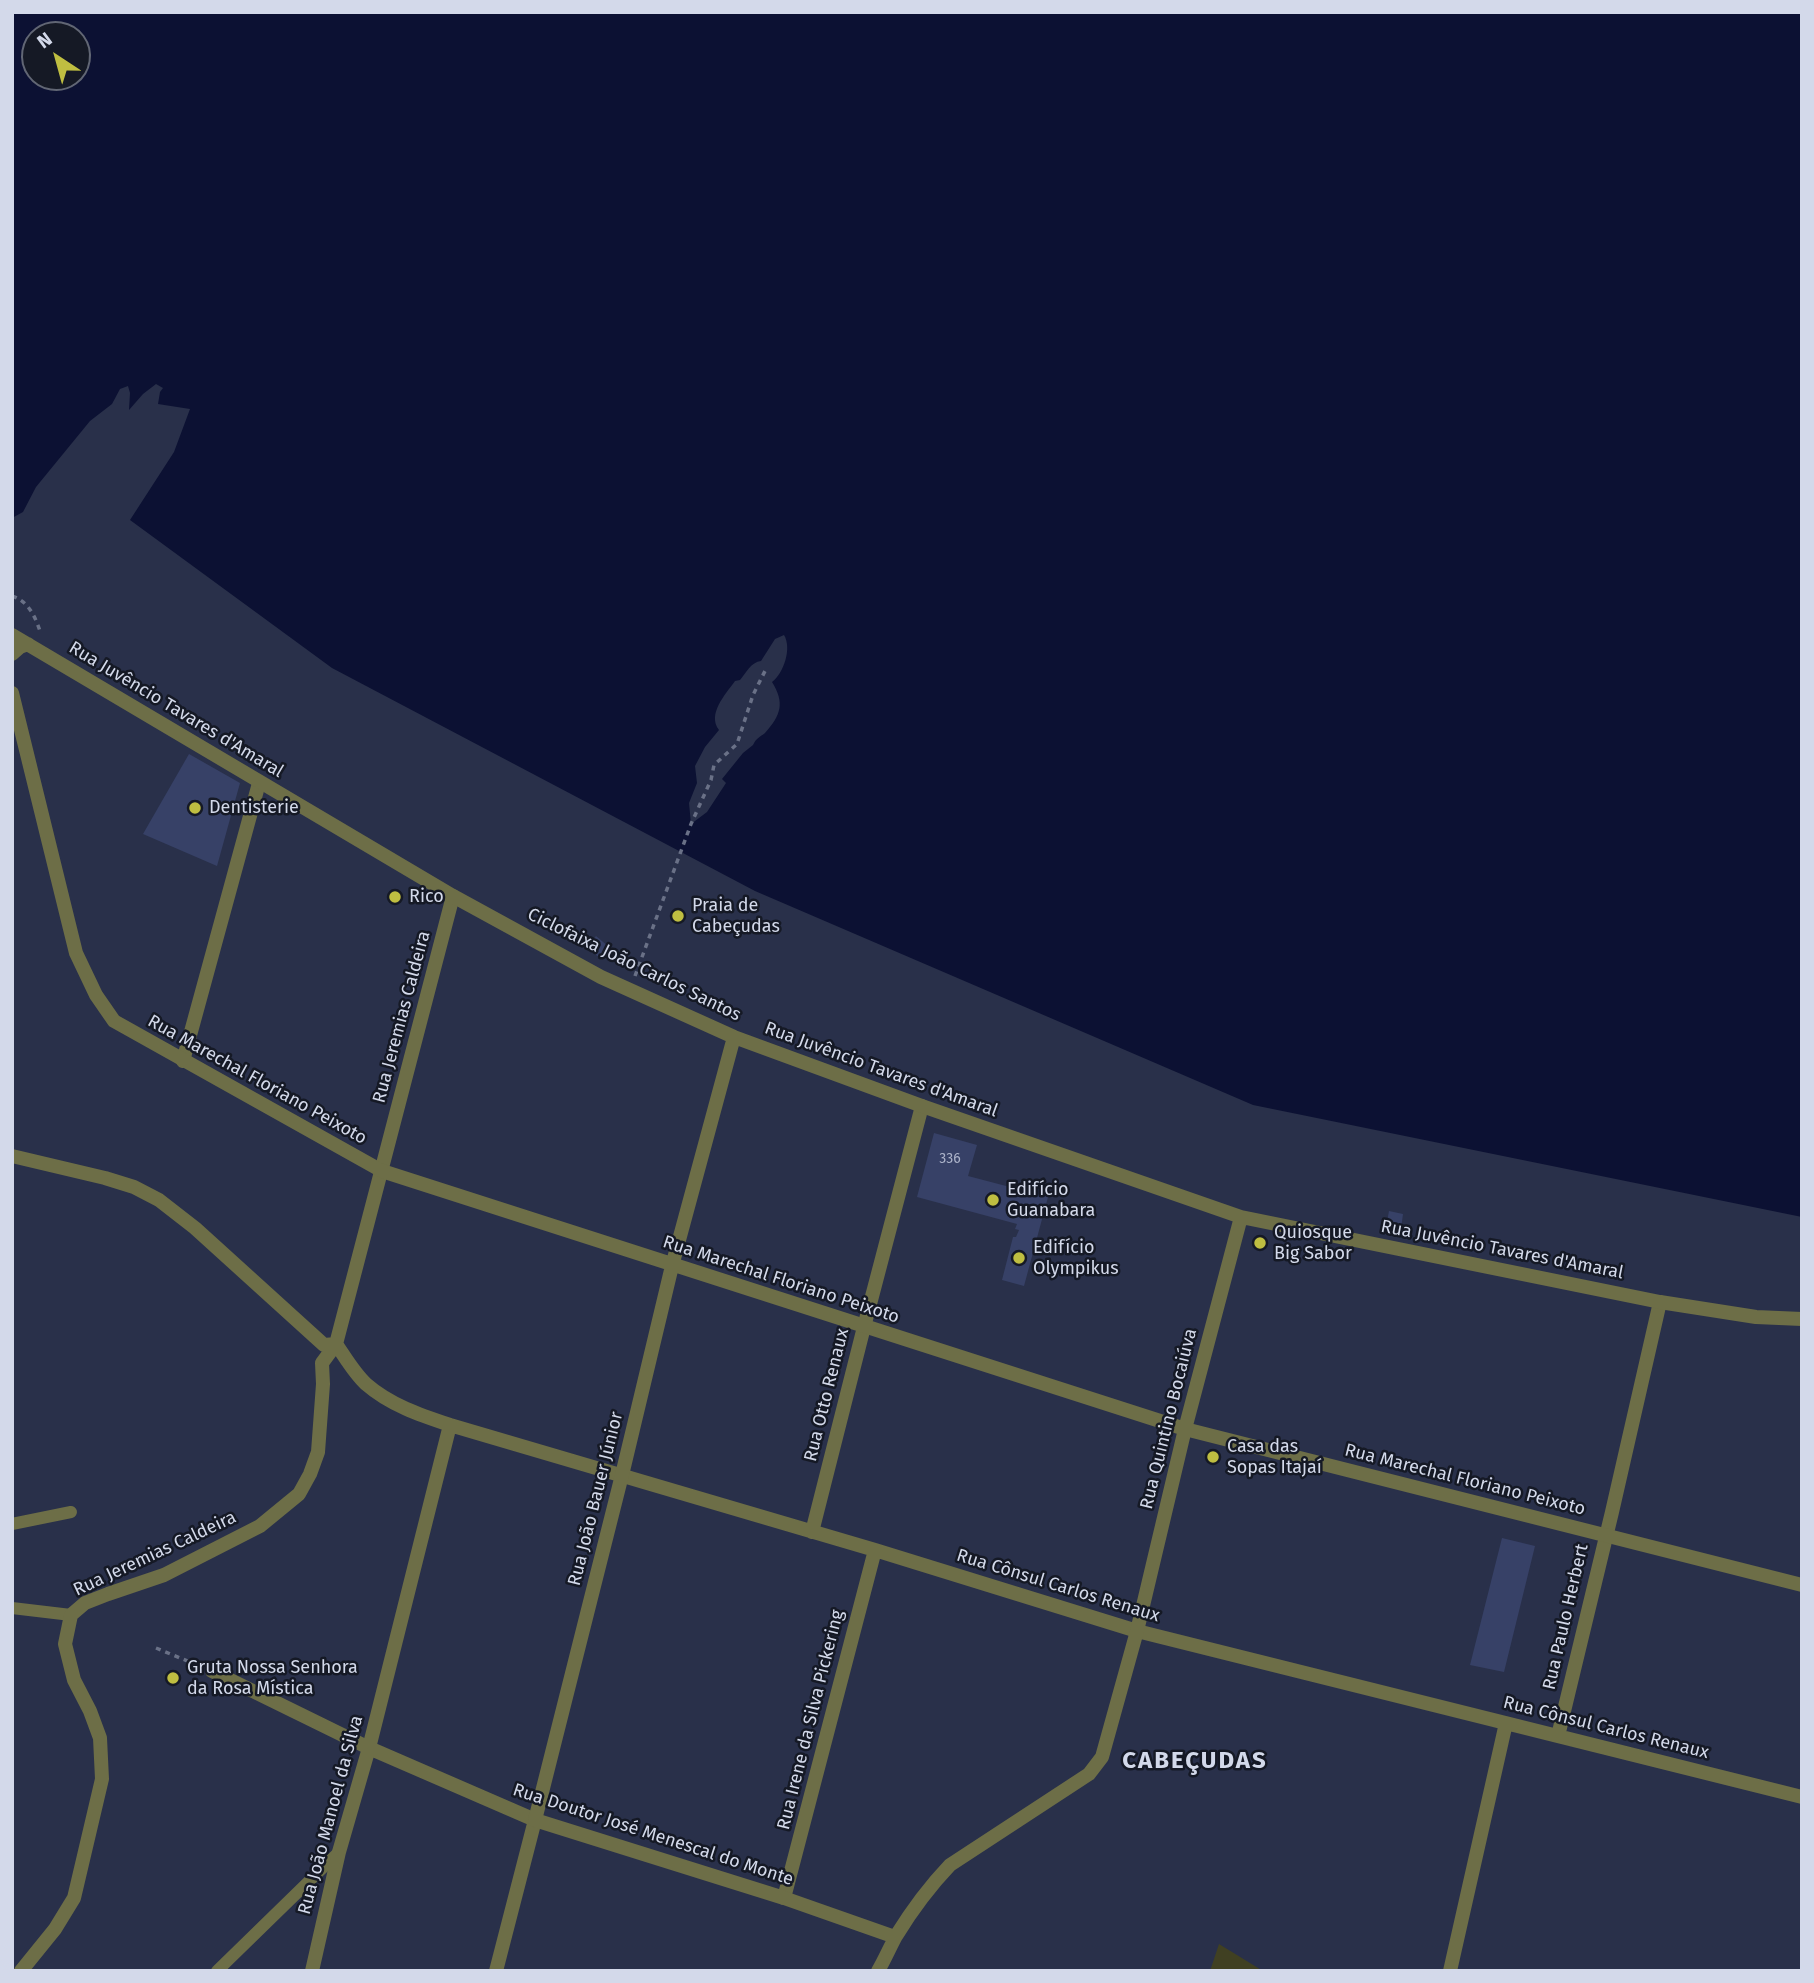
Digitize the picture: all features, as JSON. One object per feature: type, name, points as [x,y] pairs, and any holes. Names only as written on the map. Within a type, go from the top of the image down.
[{"type":"street","name":"Rua Juvêncio Tavares d'Amaral","points":[[12,635],[453,897],[554,953],[734,1037],[922,1106],[1241,1217],[1660,1302],[1745,1315],[1802,1319]]},
{"type":"street","points":[[12,654],[28,644]]},
{"type":"street","name":"Rua Marechal Floriano Peixoto","points":[[12,693],[76,953],[96,995],[114,1021],[382,1171],[1185,1429],[1802,1585]]},
{"type":"street","points":[[183,1061],[259,783]]},
{"type":"street","name":"Rua Jeremias Caldeira","points":[[21,1971],[55,1929],[74,1898],[102,1779],[100,1738],[74,1680],[65,1644],[71,1615],[85,1603],[164,1575],[260,1527],[299,1494],[310,1474],[318,1452],[322,1363],[336,1344],[453,897]]},
{"type":"street","name":"Rua João Bauer Júnior","points":[[496,1971],[622,1475],[672,1266],[734,1037]]},
{"type":"street","name":"Rua Otto Renaux","points":[[812,1532],[922,1106]]},
{"type":"street","points":[[12,1156],[105,1178],[134,1187],[159,1200],[195,1228],[324,1345],[336,1344]]},
{"type":"street","name":"Rua Quintino Bocaiúva","points":[[883,1969],[895,1937],[919,1902],[950,1865],[1089,1774],[1102,1757],[1137,1631],[1185,1429],[1241,1217]]},
{"type":"street","name":"Rua Paulo Herbert","points":[[1558,1736],[1660,1302]]},
{"type":"street","name":"Rua Cônsul Carlos Renaux","points":[[336,1344],[365,1382],[385,1398],[405,1410],[450,1425],[875,1550],[1137,1631],[1802,1797]]},
{"type":"street","name":"Rua João Manoel da Silva","points":[[312,1971],[339,1852],[369,1748],[450,1425]]},
{"type":"street","name":"Rua Irene da Silva Pickering","points":[[784,1898],[875,1550]]},
{"type":"street","name":"Rua Doutor José Menescal do Monte","points":[[212,1671],[369,1748],[535,1820],[784,1898],[895,1937]]},
{"type":"street","points":[[1450,1971],[1506,1723]]},
{"type":"lane","points":[[12,1524],[71,1512]]},
{"type":"lane","points":[[12,1608],[71,1615]]},
{"type":"lane","points":[[217,1971],[339,1852]]},
{"type":"path","points":[[12,596],[26,604],[36,618],[40,632]]},
{"type":"path","points":[[629,990],[691,824],[711,780],[714,765],[737,744],[753,695],[766,669]]},
{"type":"path","points":[[156,1648],[212,1671]]},
{"type":"shaded area","points":[[12,12],[1802,12],[1802,1217],[1253,1105],[755,891],[332,668],[130,520],[174,452],[190,409],[158,404],[163,388],[156,384],[129,410],[128,386],[120,389],[112,404],[90,421],[36,487],[23,512],[12,518]],"holes":[[[784,635],[786,660],[772,682],[780,703],[775,720],[722,779],[726,783],[707,812],[691,824],[689,803],[697,783],[695,766],[705,747],[719,730],[715,718],[722,698],[735,681],[740,680],[752,666],[761,661],[775,639]]]},
{"type":"shaded area","points":[[1219,1944],[1263,1971],[1210,1971]]},
{"type":"building","name":"Dentisterie","points":[[189,754],[240,783],[217,866],[143,834]]},
{"type":"building","points":[[596,936],[609,947],[600,958],[587,948]]},
{"type":"building","points":[[934,1133],[977,1145],[968,1176],[1048,1197],[1024,1286],[1002,1280],[1013,1237],[1016,1237],[1019,1230],[1015,1229],[1017,1224],[917,1197]]},
{"type":"building","points":[[1389,1211],[1403,1214],[1401,1229],[1386,1227]]},
{"type":"building","points":[[1502,1538],[1535,1546],[1504,1672],[1470,1665]]},
{"type":"place","name":"Dentisterie","points":[[195,808]]},
{"type":"place","name":"Rico","points":[[395,897]]},
{"type":"place","name":"Praia de Cabeçudas","points":[[678,916]]},
{"type":"place","name":"Edifício Guanabara","points":[[993,1200]]},
{"type":"place","name":"Quiosque Big Sabor","points":[[1260,1243]]},
{"type":"place","name":"Edifício Olympikus","points":[[1019,1258]]},
{"type":"place","name":"Casa das Sopas Itajaí","points":[[1213,1457]]},
{"type":"place","name":"Gruta Nossa Senhora da Rosa Mística","points":[[173,1678]]},
{"type":"district","name":"CABEÇUDAS","points":[[1195,1761]]}]
